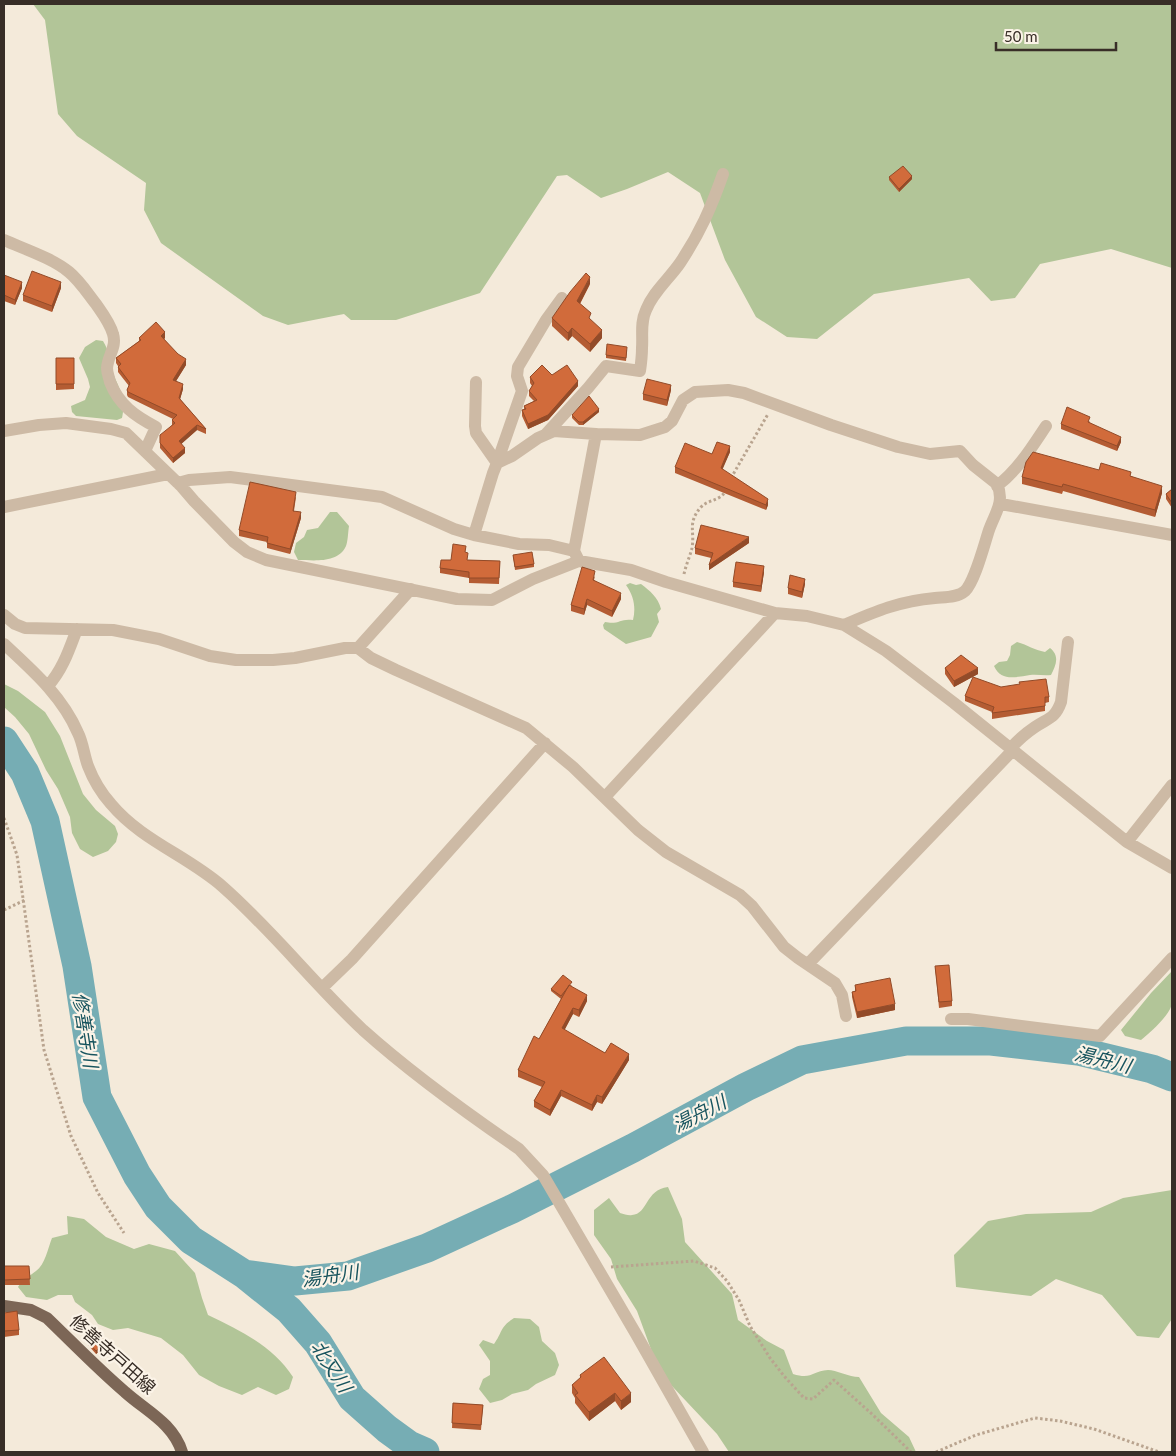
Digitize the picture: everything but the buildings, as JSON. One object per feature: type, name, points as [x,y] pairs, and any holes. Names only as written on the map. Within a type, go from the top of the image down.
[{"type":"main road","name":"修善寺戸田線","points":[[4,1306],[31,1310],[47,1318],[125,1393],[154,1414],[174,1434],[182,1452]]},
{"type":"street","points":[[546,434],[606,366],[640,371],[642,324],[646,310],[698,235],[708,215],[723,174]]},
{"type":"street","points":[[4,240],[70,272],[100,310],[110,325],[114,336],[115,344],[107,366],[113,389],[120,402],[126,408],[138,418],[156,426],[145,451]]},
{"type":"street","points":[[474,535],[522,391],[516,372],[546,320],[562,298]]},
{"type":"street","points":[[476,382],[476,433],[497,463]]},
{"type":"street","points":[[497,463],[554,431],[640,435],[665,427],[672,420],[683,400],[695,392],[728,390],[898,447],[930,454],[960,452],[966,456],[972,465],[1001,483]]},
{"type":"street","points":[[4,431],[66,423],[126,433],[178,483],[228,536],[246,552],[266,560],[457,599],[492,600],[576,556]]},
{"type":"street","points":[[844,625],[880,609],[914,600],[954,597],[964,591],[970,582],[1001,504],[1001,483],[1032,448],[1046,426]]},
{"type":"street","points":[[576,556],[596,434]]},
{"type":"street","points":[[4,507],[168,474]]},
{"type":"street","points":[[178,483],[189,480],[230,478],[382,497],[454,529],[474,535],[519,544],[549,545],[576,556],[631,570],[775,613],[807,616],[844,625],[886,651],[954,703],[1127,842],[1172,868]]},
{"type":"street","points":[[1001,504],[1172,535]]},
{"type":"street","points":[[358,648],[411,590]]},
{"type":"street","points":[[605,797],[775,613]]},
{"type":"street","points":[[4,615],[15,624],[25,628],[113,630],[138,634],[210,656],[236,660],[295,658],[345,648],[358,648],[371,658],[396,670],[526,728],[605,797],[638,830],[666,852],[740,895],[752,906],[784,947],[835,982],[842,995],[846,1016]]},
{"type":"street","points":[[48,686],[67,658],[77,629]]},
{"type":"street","points":[[808,964],[1012,750],[1019,739],[1037,725],[1051,718],[1061,702],[1068,642]]},
{"type":"street","points":[[4,644],[48,686],[66,709],[79,734],[88,766],[99,787],[122,816],[146,836],[207,872],[258,921],[362,1028],[404,1066],[519,1149],[543,1175],[703,1452]]},
{"type":"street","points":[[322,988],[352,959],[544,743]]},
{"type":"street","points":[[1127,842],[1172,785]]},
{"type":"street","points":[[951,1019],[986,1021],[1100,1036],[1172,958]]},
{"type":"path","points":[[680,586],[692,546],[693,518],[702,506],[722,497],[774,404]]},
{"type":"path","points":[[4,818],[17,856],[25,900],[44,1050],[71,1136],[98,1193],[124,1233]]},
{"type":"path","points":[[4,910],[25,900]]},
{"type":"path","points":[[598,1268],[694,1261],[715,1268],[727,1281],[739,1300],[750,1326],[770,1358],[804,1398],[813,1399],[834,1380],[911,1452]]},
{"type":"path","points":[[936,1452],[976,1435],[1035,1418],[1060,1421],[1094,1429],[1159,1452]]},
{"type":"green space","points":[[33,4],[1172,4],[1172,268],[1111,249],[1040,264],[1015,298],[991,301],[969,278],[874,294],[817,339],[787,337],[756,317],[725,260],[700,193],[668,172],[601,198],[567,175],[557,176],[480,293],[396,320],[351,320],[344,314],[288,325],[263,316],[161,243],[144,210],[146,183],[77,136],[58,114],[45,20]]},
{"type":"green space","points":[[96,340],[103,341],[108,351],[111,367],[121,391],[123,403],[122,418],[117,420],[76,416],[72,412],[71,406],[85,400],[90,387],[79,358],[85,347]]},
{"type":"green space","points":[[330,512],[337,512],[349,526],[347,544],[342,552],[325,560],[298,560],[294,552],[296,543],[304,537],[307,530],[318,528]]},
{"type":"green space","points":[[630,583],[641,584],[648,589],[656,598],[661,609],[657,614],[659,622],[651,637],[626,644],[604,629],[603,625],[605,622],[613,623],[633,620],[634,602],[626,585]]},
{"type":"green space","points":[[1017,642],[1045,652],[1050,648],[1056,657],[1056,664],[1051,675],[1009,677],[997,671],[994,666],[999,662],[1007,661],[1011,646]]},
{"type":"green space","points":[[4,684],[18,691],[45,712],[60,736],[83,794],[96,810],[115,826],[118,834],[116,842],[108,851],[93,857],[80,849],[72,833],[70,817],[58,789],[46,770],[29,734],[4,707]]},
{"type":"green space","points":[[1172,971],[1173,999],[1171,1007],[1164,1018],[1141,1040],[1125,1036],[1121,1030],[1151,993]]},
{"type":"green space","points":[[668,1187],[682,1219],[685,1242],[732,1294],[738,1320],[767,1341],[784,1350],[793,1374],[808,1376],[828,1370],[859,1377],[881,1413],[909,1437],[916,1452],[729,1452],[717,1434],[671,1385],[652,1352],[637,1311],[617,1279],[611,1259],[594,1235],[594,1210],[609,1198],[620,1213],[626,1215],[637,1214],[655,1192]]},
{"type":"green space","points":[[1172,1190],[1172,1319],[1159,1338],[1137,1336],[1102,1295],[1056,1279],[1031,1296],[956,1287],[954,1255],[988,1221],[1026,1214],[1091,1212],[1123,1198]]},
{"type":"green space","points":[[67,1216],[84,1219],[106,1237],[134,1249],[149,1244],[175,1251],[195,1273],[208,1315],[244,1333],[276,1356],[293,1377],[289,1389],[276,1395],[258,1387],[242,1395],[219,1386],[199,1375],[183,1355],[161,1338],[128,1328],[113,1330],[98,1324],[92,1315],[75,1302],[72,1295],[58,1295],[47,1300],[26,1297],[18,1287],[42,1265],[52,1238],[68,1234]]},
{"type":"green space","points":[[514,1318],[530,1319],[539,1327],[542,1341],[555,1353],[559,1365],[555,1375],[528,1390],[490,1403],[479,1389],[483,1379],[490,1375],[490,1361],[479,1345],[483,1340],[494,1344],[503,1327]]},
{"type":"waterway","name":"修善寺川","points":[[4,741],[25,773],[45,821],[77,966],[97,1097],[137,1175],[158,1207],[191,1240],[244,1274],[289,1310],[318,1343],[352,1398],[387,1429],[409,1445],[425,1452]]},
{"type":"waterway","name":"湯舟川","points":[[244,1274],[295,1281],[348,1276],[427,1248],[512,1209],[633,1148],[746,1087],[802,1060],[906,1041],[991,1041],[1078,1051],[1152,1069],[1172,1077]]},
{"type":"water label","name":"北又川","points":[[332,1366]]}]
